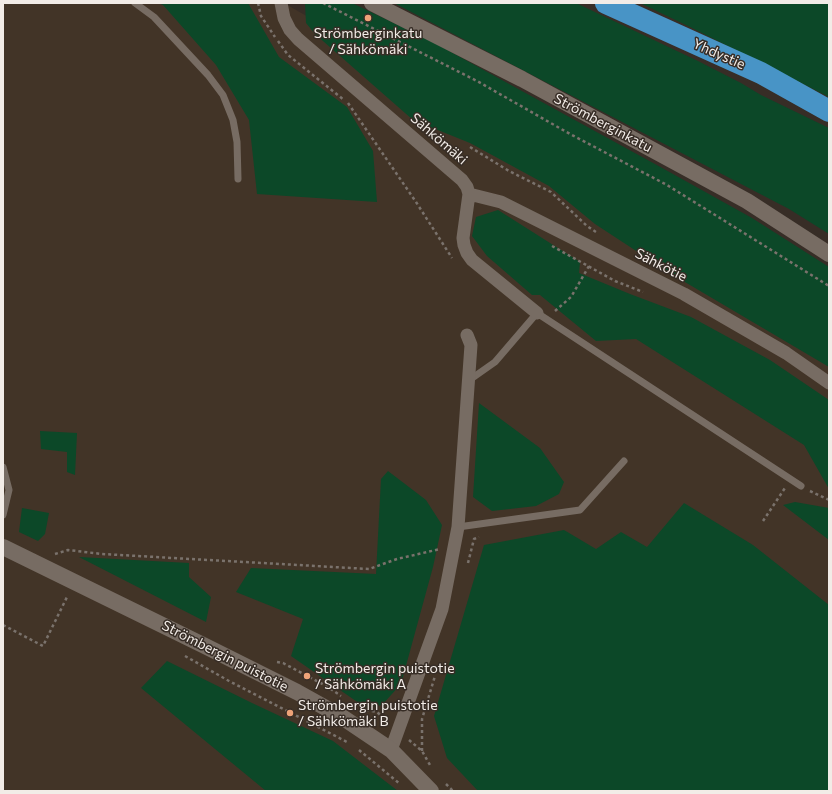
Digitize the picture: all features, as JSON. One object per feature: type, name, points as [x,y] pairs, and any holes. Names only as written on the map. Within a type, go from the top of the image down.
[{"type":"highway","name":"Yhdystie","points":[[606,3],[760,73],[829,112]]},
{"type":"street","name":"Sähkömäki","points":[[281,3],[284,18],[290,30],[298,39],[462,180],[467,187],[469,194]]},
{"type":"street","name":"Strömberginkatu","points":[[372,3],[522,79],[747,201],[829,254]]},
{"type":"street","points":[[469,194],[463,238],[467,253],[472,260],[537,313]]},
{"type":"street","name":"Sähkötie","points":[[469,194],[500,202],[684,294],[786,353],[829,383]]},
{"type":"street","points":[[391,750],[442,609],[458,527],[471,345],[467,335]]},
{"type":"street","name":"Strömbergin puistotie","points":[[3,546],[205,646],[342,717],[391,750],[431,791]]},
{"type":"lane","points":[[135,3],[154,17],[208,75],[223,95],[233,120],[237,142],[238,179]]},
{"type":"lane","points":[[468,382],[495,362],[537,313],[802,486]]},
{"type":"lane","points":[[458,527],[580,510],[624,461]]},
{"type":"lane","points":[[3,467],[9,490],[3,515]]},
{"type":"path","points":[[258,3],[260,16],[288,55],[348,104],[416,202],[454,262]]},
{"type":"path","points":[[323,3],[477,81],[570,134],[667,185],[829,286]]},
{"type":"path","points":[[763,521],[790,479]]},
{"type":"path","points":[[802,486],[829,500]]},
{"type":"path","points":[[467,565],[474,539],[482,536]]},
{"type":"path","points":[[52,555],[68,550],[102,554],[369,569],[397,559],[441,548],[470,552]]},
{"type":"path","points":[[3,625],[43,646],[68,596],[61,593]]},
{"type":"path","points":[[182,654],[229,681],[354,745],[402,786]]},
{"type":"path","points":[[422,751],[422,719],[436,674]]},
{"type":"shaded area","points":[[3,3],[284,3],[829,318],[829,791],[3,791]]},
{"type":"green space","points":[[158,3],[248,3],[279,57],[347,107],[373,151],[377,202],[257,194],[249,120],[216,65],[163,5]]},
{"type":"green space","points":[[305,3],[352,3],[429,40],[752,218],[829,267],[829,367],[673,275],[595,224],[549,186],[470,143],[413,120],[315,34],[306,23]]},
{"type":"green space","points":[[394,3],[576,3],[698,61],[761,95],[829,128],[829,234],[789,209]]},
{"type":"green space","points":[[640,3],[829,3],[829,97],[690,27]]},
{"type":"green space","points":[[498,210],[580,262],[579,273],[691,317],[770,360],[829,400],[829,489],[804,445],[636,339],[596,341],[540,295],[532,295],[487,256],[472,236],[476,217]]},
{"type":"green space","points":[[479,403],[540,448],[564,482],[559,494],[536,506],[492,511],[473,497]]},
{"type":"green space","points":[[40,431],[77,433],[75,475],[67,472],[67,452],[41,449]]},
{"type":"green space","points":[[388,471],[426,500],[442,525],[433,567],[401,684],[382,705],[366,708],[291,656],[303,619],[236,592],[251,568],[376,574],[381,479]]},
{"type":"green space","points":[[795,502],[829,508],[829,540],[783,505]]},
{"type":"green space","points":[[684,503],[753,545],[829,605],[829,791],[478,791],[447,758],[434,716],[484,545],[564,530],[596,549],[621,532],[647,547]]},
{"type":"green space","points":[[22,508],[49,513],[45,534],[38,541],[19,532]]},
{"type":"green space","points":[[79,557],[189,563],[189,577],[211,597],[206,622]]},
{"type":"green space","points":[[167,661],[333,741],[398,791],[266,791],[141,688]]},
{"type":"place","name":"Strömberginkatu / Sähkömäki","points":[[368,18]]},
{"type":"place","name":"Strömbergin puistotie / Sähkömäki A","points":[[307,676]]},
{"type":"place","name":"Strömbergin puistotie / Sähkömäki B","points":[[290,713]]}]
